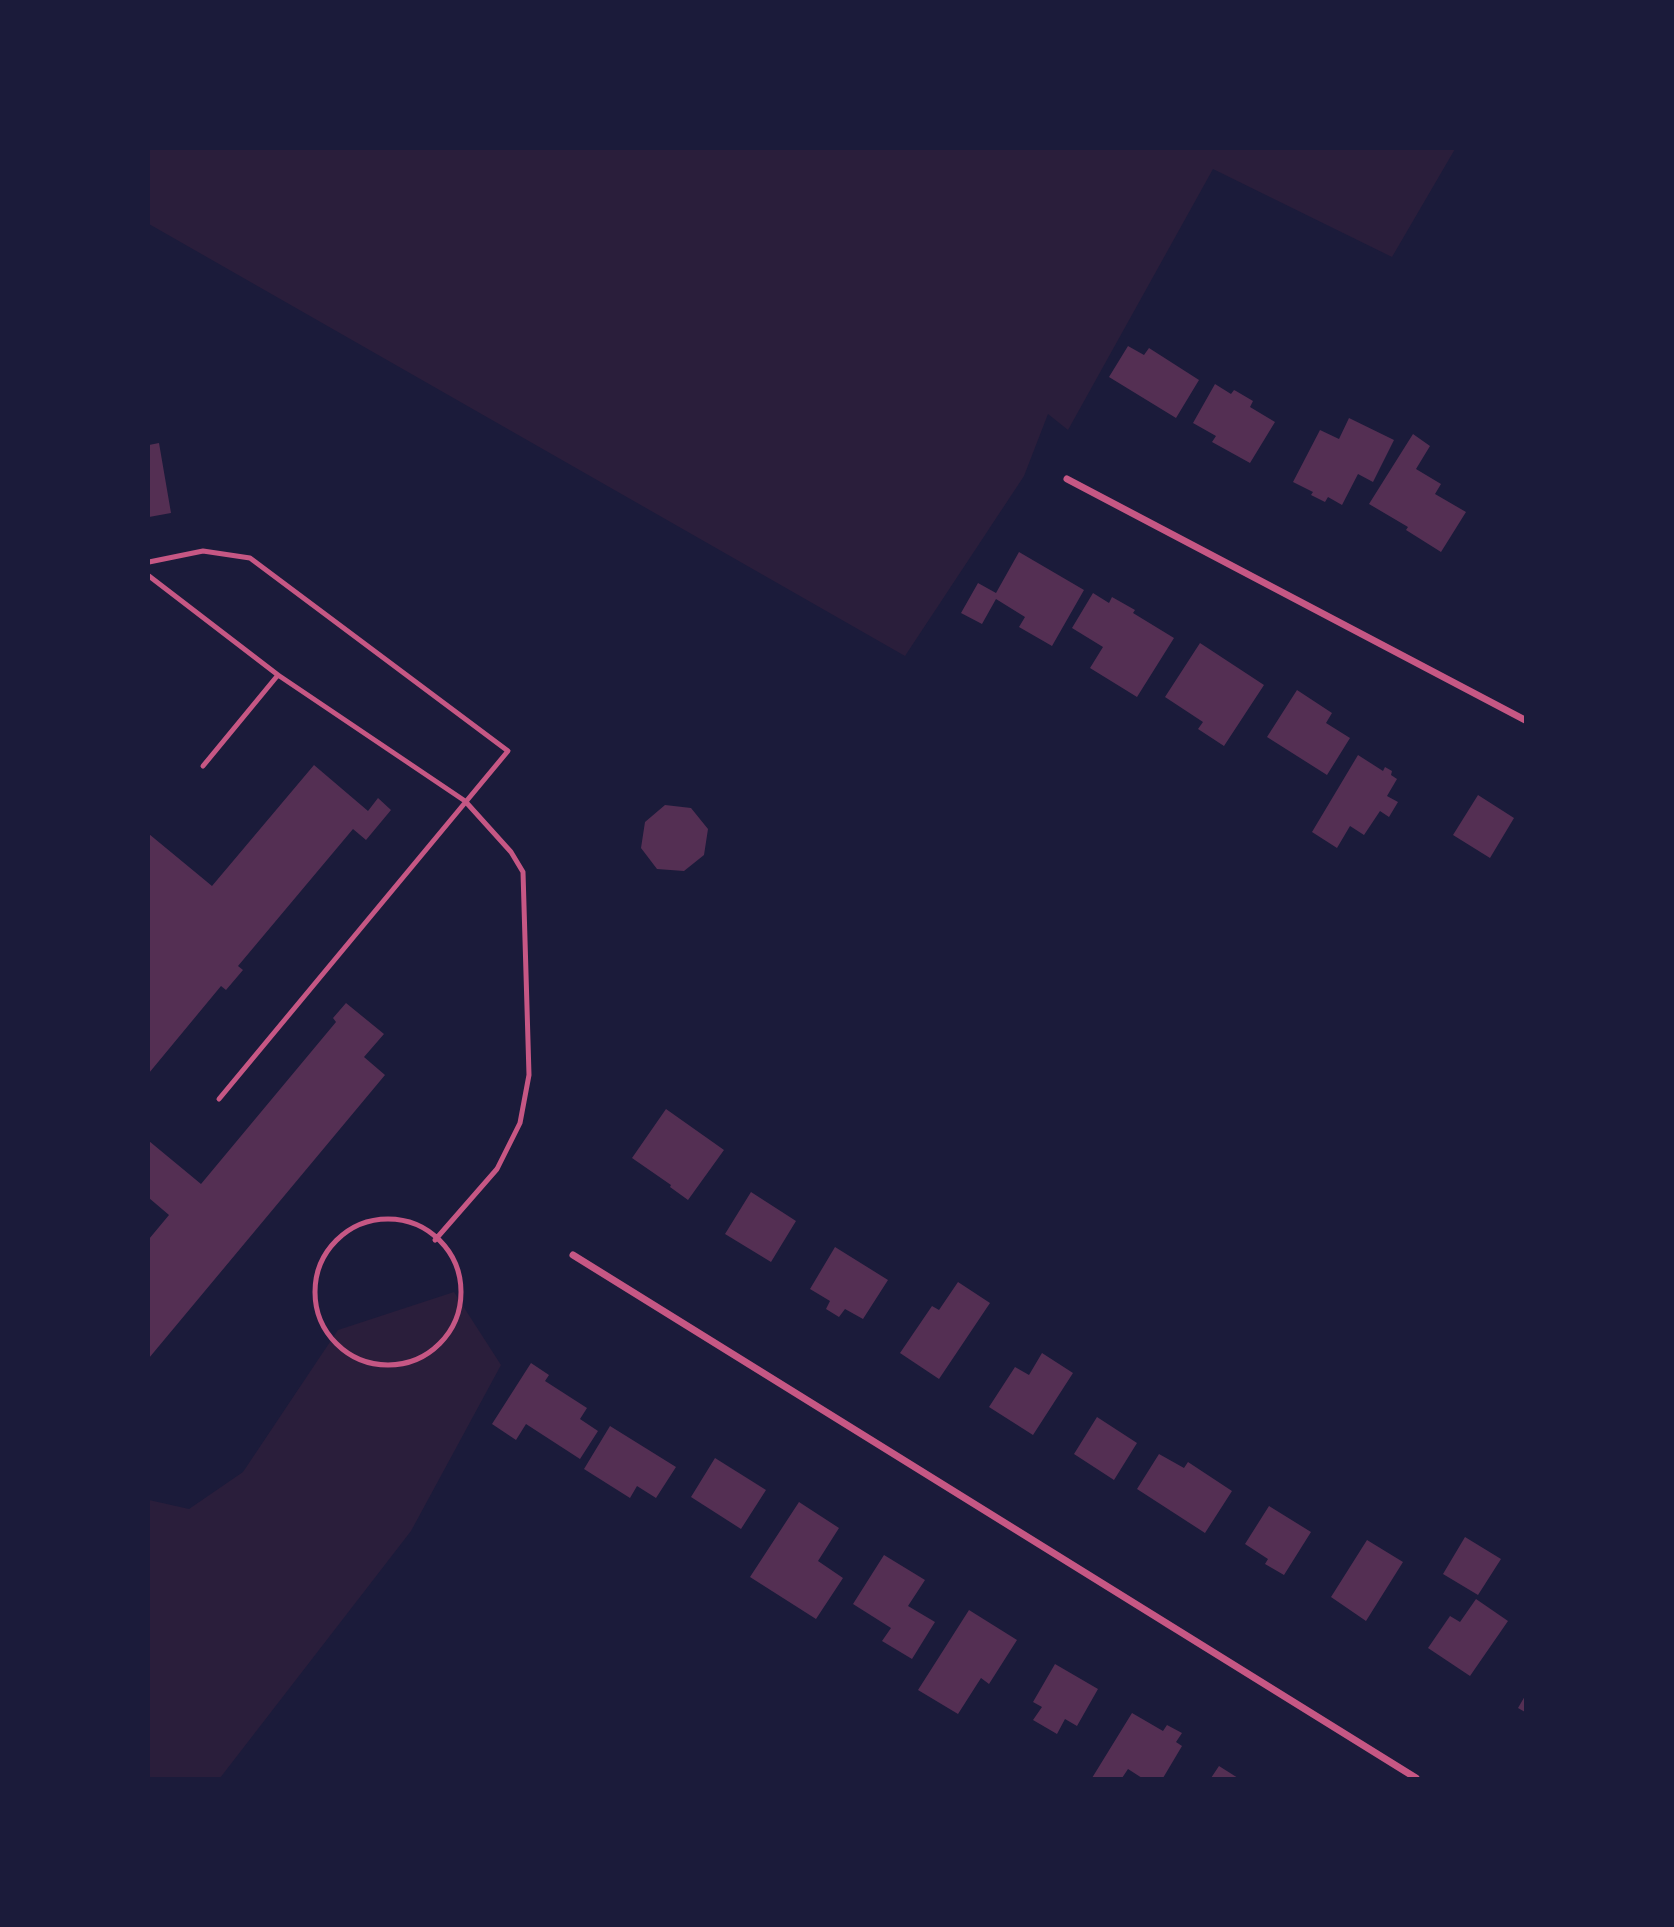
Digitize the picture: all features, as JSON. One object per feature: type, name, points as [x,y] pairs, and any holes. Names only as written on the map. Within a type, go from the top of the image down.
[{"type":"street","points":[[1067,479],[1525,720]]},
{"type":"street","points":[[573,1255],[1416,1778]]},
{"type":"lane","points":[[149,562],[203,551],[250,558],[508,751],[219,1099]]},
{"type":"lane","points":[[149,576],[278,675],[465,801],[511,852],[523,872],[529,1075],[520,1122],[497,1170],[435,1240]]},
{"type":"lane","points":[[203,766],[278,675]]},
{"type":"lane","points":[[395,1218],[418,1224],[435,1240],[453,1257],[461,1281],[461,1306],[452,1330],[435,1349],[413,1362],[388,1366],[363,1361],[341,1349],[324,1330],[315,1308],[314,1285],[317,1273],[320,1262],[332,1243],[351,1228],[372,1219],[395,1218]]},
{"type":"shaded area","points":[[149,149],[1455,149],[1392,257],[1213,169],[1068,430],[1048,414],[1024,476],[905,656],[149,224]]},
{"type":"shaded area","points":[[454,1292],[501,1365],[411,1531],[220,1778],[149,1778],[149,1500],[189,1509],[243,1472],[338,1330]]},
{"type":"building","points":[[1128,346],[1144,355],[1149,348],[1199,380],[1176,418],[1109,377]]},
{"type":"building","points":[[1215,384],[1231,394],[1234,390],[1253,401],[1250,407],[1275,422],[1250,463],[1212,442],[1216,436],[1193,423]]},
{"type":"building","points":[[1349,418],[1394,440],[1373,482],[1358,474],[1342,505],[1328,497],[1325,502],[1311,495],[1313,492],[1293,482],[1320,430],[1339,439]]},
{"type":"building","points":[[1413,434],[1430,446],[1416,469],[1441,484],[1435,494],[1466,512],[1441,552],[1406,530],[1408,527],[1369,504]]},
{"type":"building","points":[[159,443],[171,513],[149,517],[149,445]]},
{"type":"building","points":[[1019,552],[1084,590],[1052,646],[1019,627],[1025,617],[996,599],[982,624],[961,613],[978,583],[996,593]]},
{"type":"building","points":[[1093,593],[1109,603],[1112,597],[1174,638],[1137,697],[1090,668],[1103,647],[1072,628]]},
{"type":"building","points":[[1200,643],[1264,685],[1224,746],[1198,729],[1203,722],[1165,697]]},
{"type":"building","points":[[1297,690],[1332,713],[1326,723],[1350,738],[1327,775],[1267,737]]},
{"type":"building","points":[[1358,755],[1383,771],[1385,767],[1392,771],[1391,775],[1397,779],[1387,796],[1398,802],[1389,817],[1380,811],[1364,835],[1350,826],[1337,848],[1312,832]]},
{"type":"building","points":[[314,765],[368,811],[378,798],[391,810],[366,840],[353,829],[238,966],[243,970],[226,990],[221,986],[149,1073],[149,834],[212,886]]},
{"type":"building","points":[[1478,795],[1514,818],[1490,858],[1453,835]]},
{"type":"building","points":[[665,805],[691,808],[708,829],[704,855],[684,871],[657,869],[641,848],[645,822]]},
{"type":"building","points":[[346,1003],[384,1034],[364,1057],[385,1075],[149,1358],[149,1239],[169,1215],[149,1198],[149,1141],[201,1184],[336,1022],[333,1018]]},
{"type":"building","points":[[666,1109],[724,1150],[688,1200],[632,1158]]},
{"type":"building","points":[[751,1192],[796,1221],[771,1262],[725,1234]]},
{"type":"building","points":[[835,1247],[888,1280],[863,1319],[845,1309],[839,1317],[826,1309],[830,1301],[810,1289]]},
{"type":"building","points":[[958,1282],[990,1303],[939,1379],[900,1353],[932,1306],[939,1310]]},
{"type":"building","points":[[1042,1353],[1073,1373],[1033,1435],[989,1407],[1015,1367],[1029,1375]]},
{"type":"building","points":[[531,1363],[549,1375],[545,1381],[587,1408],[580,1419],[598,1431],[580,1459],[526,1424],[516,1440],[492,1424]]},
{"type":"building","points":[[1097,1417],[1137,1443],[1114,1480],[1074,1454]]},
{"type":"building","points":[[610,1426],[676,1467],[656,1498],[637,1486],[630,1498],[584,1469]]},
{"type":"building","points":[[1159,1454],[1184,1468],[1188,1462],[1232,1491],[1205,1533],[1137,1489]]},
{"type":"building","points":[[715,1458],[766,1490],[741,1529],[691,1497]]},
{"type":"building","points":[[799,1502],[839,1528],[818,1561],[843,1578],[816,1619],[750,1577]]},
{"type":"building","points":[[1269,1506],[1311,1532],[1284,1575],[1265,1564],[1268,1559],[1245,1544]]},
{"type":"building","points":[[1465,1537],[1501,1559],[1478,1595],[1443,1574]]},
{"type":"building","points":[[1367,1540],[1403,1562],[1366,1621],[1331,1597]]},
{"type":"building","points":[[884,1555],[925,1580],[908,1606],[935,1622],[912,1659],[882,1641],[891,1628],[853,1604]]},
{"type":"building","points":[[1476,1599],[1508,1621],[1470,1676],[1428,1648],[1450,1616],[1460,1622]]},
{"type":"building","points":[[969,1610],[1017,1640],[989,1684],[981,1678],[958,1714],[918,1690]]},
{"type":"building","points":[[1055,1664],[1098,1689],[1077,1726],[1065,1719],[1057,1734],[1033,1720],[1042,1707],[1033,1702]]},
{"type":"building","points":[[1525,1696],[1525,1712],[1518,1708]]},
{"type":"building","points":[[1132,1713],[1163,1731],[1167,1725],[1182,1733],[1176,1742],[1182,1746],[1163,1778],[1142,1778],[1128,1769],[1122,1778],[1092,1778]]},
{"type":"building","points":[[1219,1766],[1238,1778],[1211,1778]]}]
